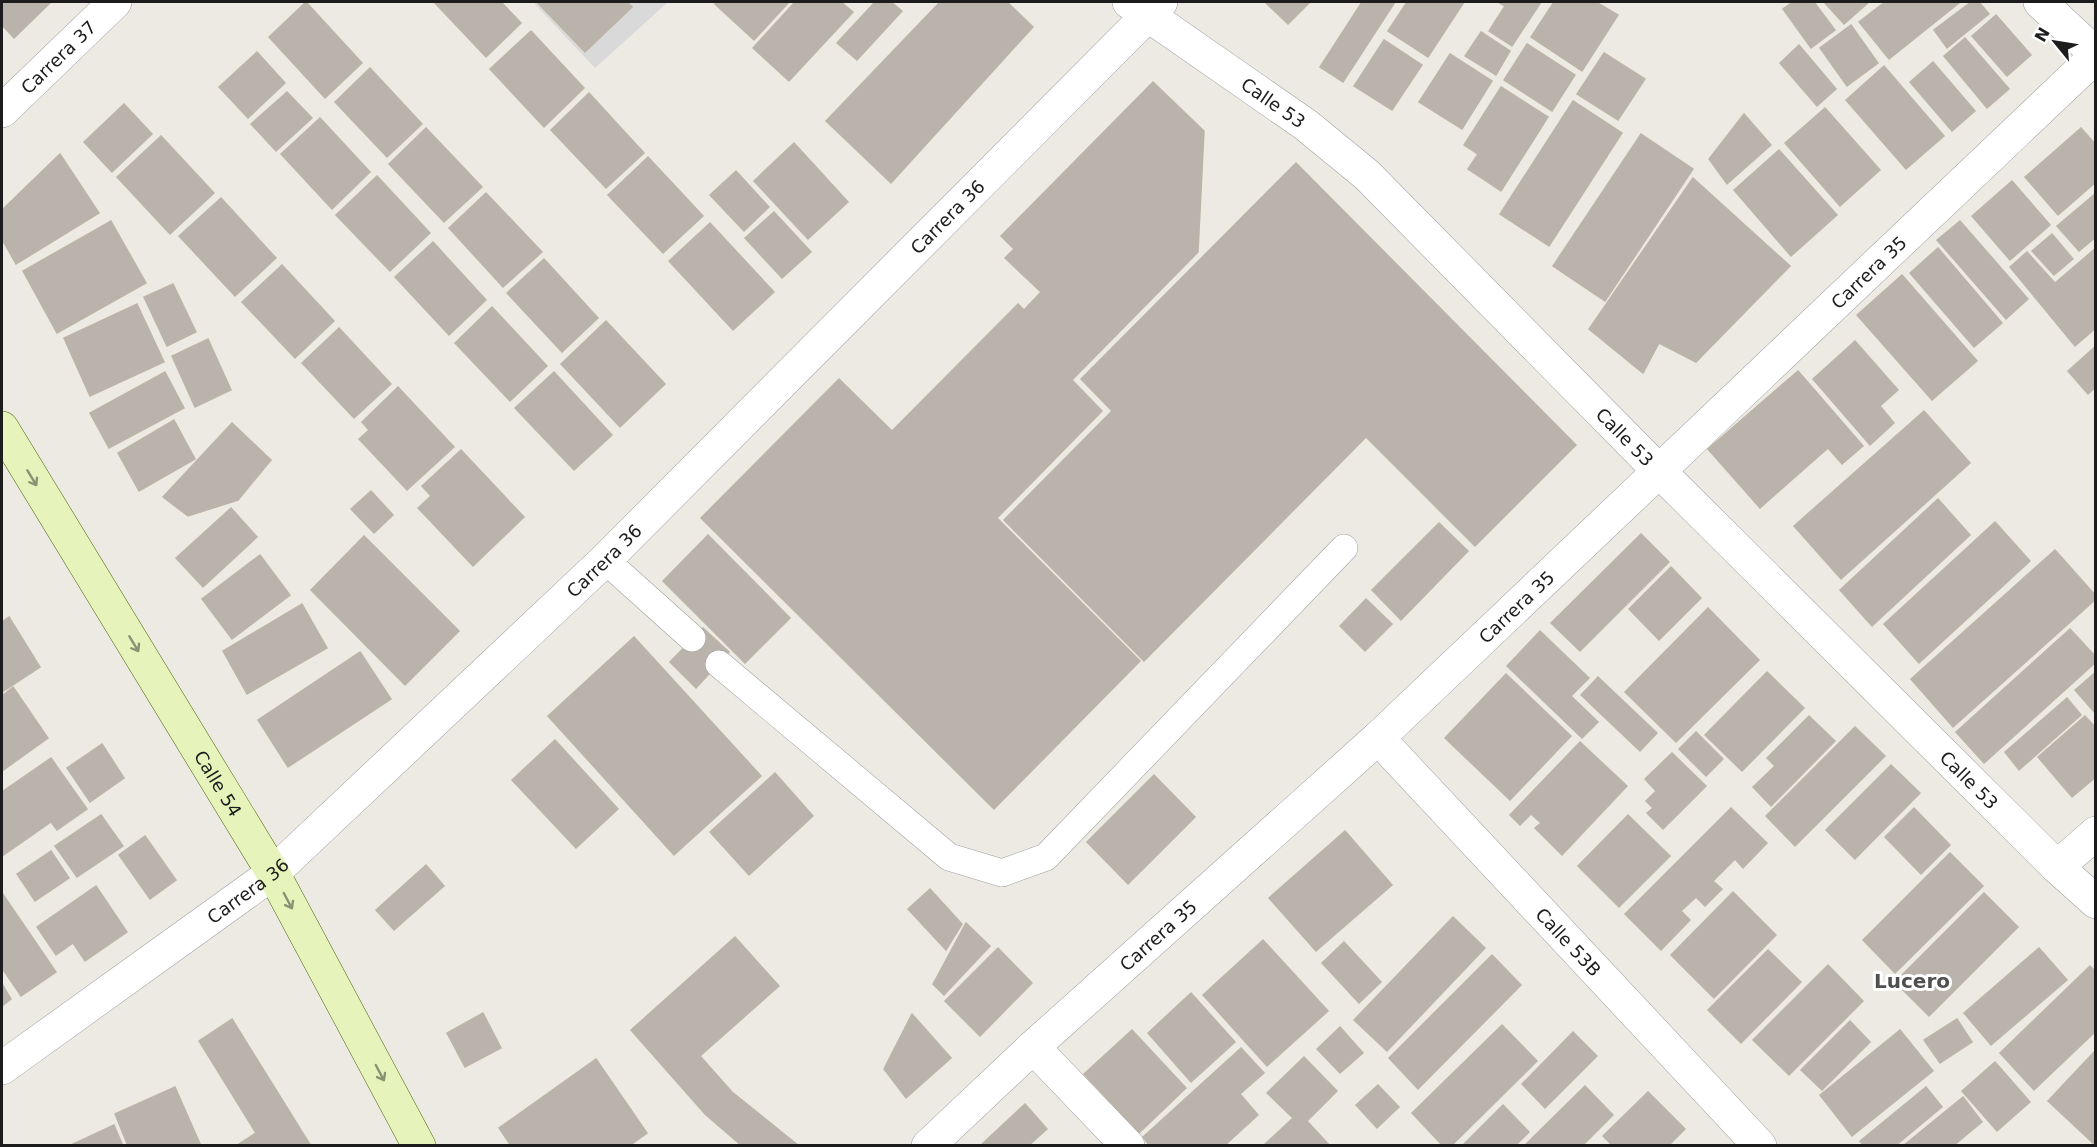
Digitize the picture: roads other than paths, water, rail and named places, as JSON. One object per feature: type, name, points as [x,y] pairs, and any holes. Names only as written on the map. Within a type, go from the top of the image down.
[{"type":"street","name":"Carrera 37","points":[[2,111],[115,2]]},
{"type":"street","points":[[2040,2],[2096,55]]},
{"type":"street","name":"Calle 53","points":[[1146,6],[1306,125],[1367,175],[1659,471],[2057,867],[2096,902]]},
{"type":"street","name":"Carrera 36","points":[[2,1068],[273,873],[605,560],[1146,6]]},
{"type":"street","name":"Carrera 35","points":[[928,1146],[1033,1047],[1378,738],[2096,55]]},
{"type":"street","name":"Calle 54","points":[[2,428],[273,873],[419,1146]]},
{"type":"street","name":"Calle 53B","points":[[1378,738],[1758,1145]]},
{"type":"street","points":[[2057,867],[2096,833]]},
{"type":"street","points":[[1033,1047],[1128,1146]]},
{"type":"lane","points":[[719,664],[949,856],[1002,873],[1046,857],[1344,548]]},
{"type":"lane","points":[[605,560],[692,638]]},
{"type":"district","name":"Lucero","points":[[1912,981]]}]
